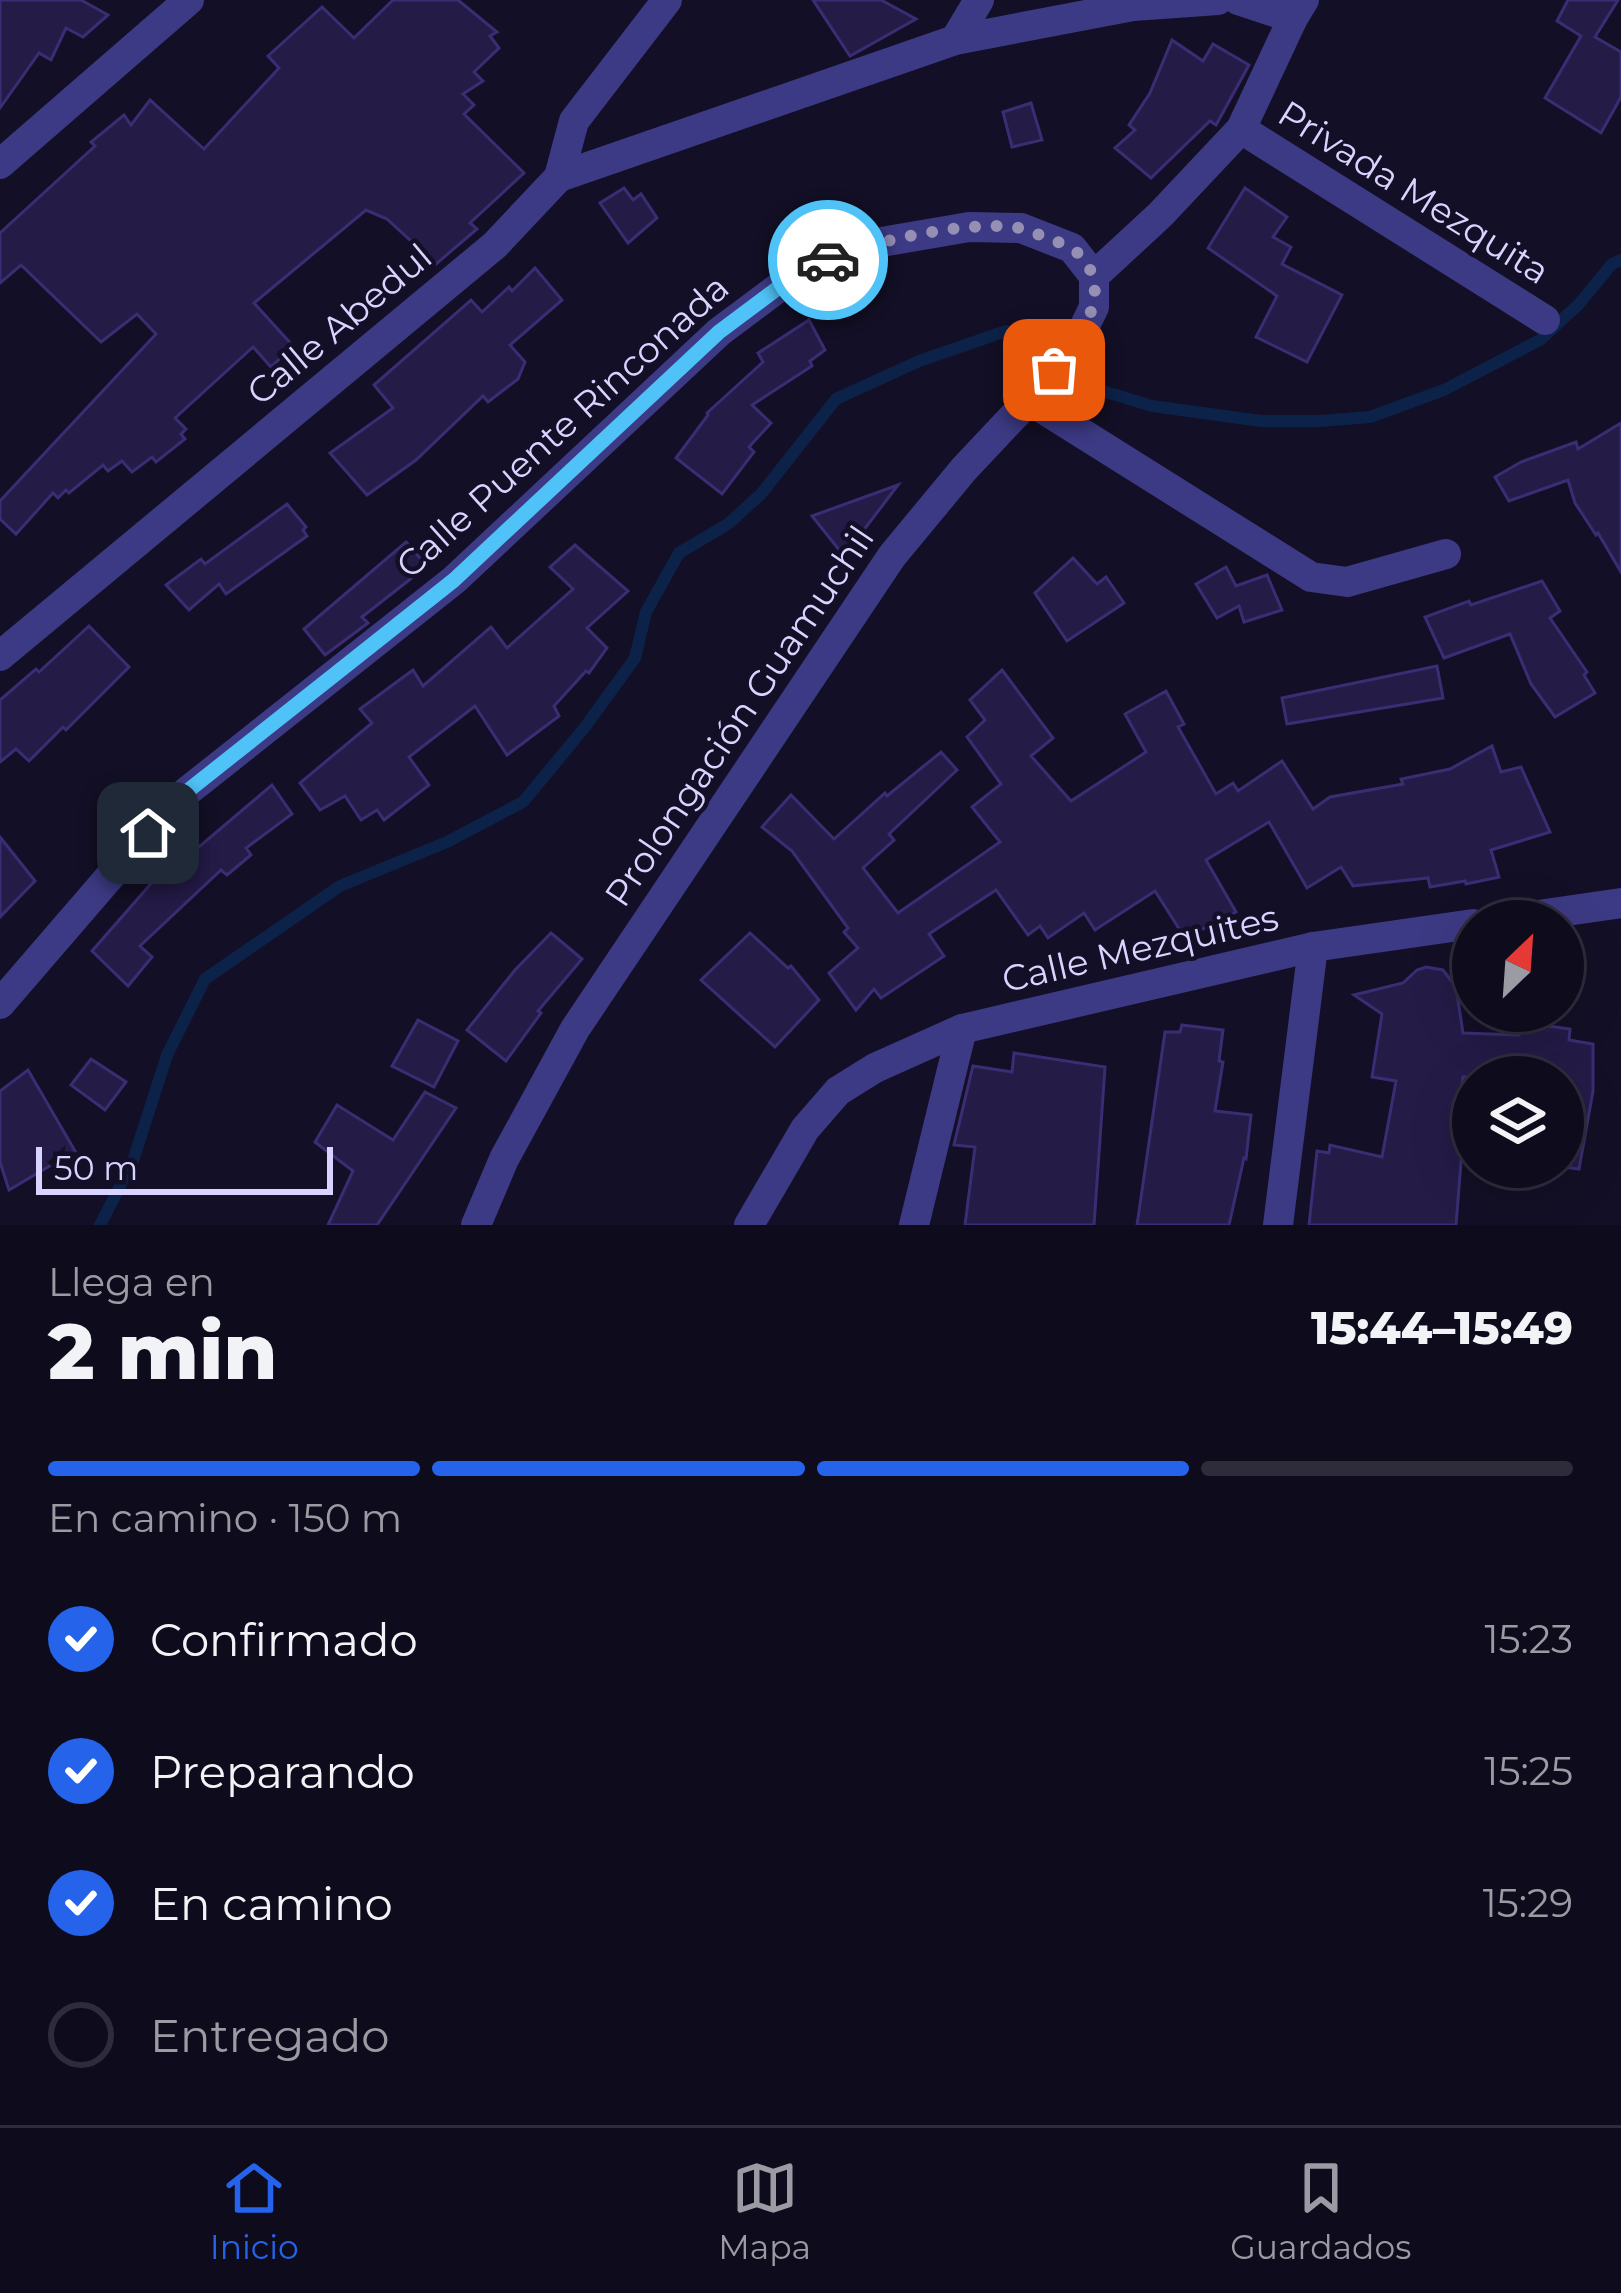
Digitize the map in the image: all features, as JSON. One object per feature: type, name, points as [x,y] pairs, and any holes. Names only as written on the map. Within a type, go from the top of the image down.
[{"type":"street","points":[[0,164],[190,0]]},
{"type":"street","name":"Calle Abedul","points":[[0,656],[495,245],[559,177],[574,121],[667,0]]},
{"type":"street","points":[[955,40],[979,0]]},
{"type":"street","points":[[559,177],[955,40],[1133,6],[1218,0]]},
{"type":"street","points":[[1094,276],[1241,129],[1298,9],[1238,0]]},
{"type":"street","name":"Privada Mezquita","points":[[1241,129],[1545,320]]},
{"type":"street","name":"Calle Puente Rinconada","points":[[0,1004],[175,801],[454,580],[719,332],[798,273],[858,246],[969,227],[1021,228],[1072,248],[1094,276]]},
{"type":"street","name":"Prolongación Guamuchil","points":[[476,1225],[504,1160],[588,1009],[892,556],[1078,340],[1094,307],[1094,276]]},
{"type":"street","points":[[1029,400],[1311,577],[1348,582],[1446,554]]},
{"type":"street","points":[[1584,908],[1621,903]]},
{"type":"street","name":"Calle Mezquites","points":[[749,1225],[805,1129],[838,1091],[875,1067],[962,1029],[1313,947],[1452,928]]},
{"type":"street","points":[[1278,1225],[1313,947]]},
{"type":"street","points":[[914,1225],[962,1029]]},
{"type":"building","points":[[0,0],[81,0],[108,15],[83,37],[66,28],[51,60],[39,53],[0,108]]},
{"type":"building","points":[[393,0],[458,0],[497,32],[490,36],[499,48],[474,72],[483,81],[463,94],[474,105],[464,114],[524,173],[470,223],[477,229],[436,264],[387,219],[366,210],[254,303],[293,346],[271,367],[253,347],[175,418],[186,429],[181,434],[185,439],[156,462],[152,457],[132,472],[122,461],[108,471],[103,465],[69,493],[66,490],[58,498],[53,493],[16,534],[0,519],[0,501],[156,334],[137,314],[101,342],[21,265],[0,283],[0,233],[124,115],[131,125],[150,100],[204,149],[279,68],[268,56],[322,7],[354,38]]},
{"type":"building","points":[[813,0],[881,0],[916,19],[850,56]]},
{"type":"building","points":[[1568,0],[1618,0],[1595,37],[1621,52],[1621,97],[1601,133],[1545,98],[1581,36],[1557,21]]},
{"type":"building","points":[[1172,40],[1203,61],[1213,44],[1249,65],[1216,125],[1210,121],[1151,178],[1115,148],[1135,130],[1129,125],[1150,93]]},
{"type":"building","points":[[1031,103],[1042,140],[1012,147],[1003,112]]},
{"type":"building","points":[[624,188],[633,200],[641,194],[657,218],[628,243],[600,203]]},
{"type":"building","points":[[1245,188],[1287,217],[1273,237],[1291,247],[1282,264],[1342,295],[1307,362],[1256,337],[1277,296],[1208,248]]},
{"type":"building","points":[[535,268],[562,300],[510,345],[525,362],[518,379],[488,402],[483,396],[416,460],[367,495],[330,453],[393,408],[374,385],[471,300],[482,312]]},
{"type":"building","points":[[809,320],[825,350],[810,361],[812,366],[752,405],[771,423],[749,447],[754,452],[722,494],[676,458],[707,413],[763,362],[758,353]]},
{"type":"building","points":[[1621,423],[1621,572],[1575,503],[1568,480],[1509,501],[1495,477],[1576,442],[1578,449]]},
{"type":"building","points":[[898,485],[844,556],[812,516]]},
{"type":"building","points":[[287,504],[306,527],[307,536],[226,594],[219,584],[189,610],[166,585],[201,559],[205,564]]},
{"type":"building","points":[[406,542],[427,566],[362,617],[368,623],[325,655],[304,629]]},
{"type":"building","points":[[575,545],[628,591],[587,628],[607,648],[554,706],[559,716],[507,755],[475,706],[409,757],[429,785],[384,820],[377,810],[361,820],[345,796],[320,810],[300,783],[372,723],[360,709],[413,670],[423,686],[491,627],[507,648],[573,589],[550,567]]},
{"type":"building","points":[[1073,558],[1097,584],[1106,577],[1124,603],[1067,641],[1035,593]]},
{"type":"building","points":[[1226,567],[1236,586],[1267,575],[1282,610],[1244,622],[1239,606],[1217,618],[1196,584]]},
{"type":"building","points":[[1542,581],[1560,611],[1550,618],[1587,672],[1584,675],[1595,693],[1555,717],[1531,684],[1510,634],[1444,658],[1425,617]]},
{"type":"building","points":[[89,626],[129,667],[29,761],[16,749],[0,762],[0,700]]},
{"type":"building","points":[[1437,666],[1443,698],[1287,724],[1282,698]]},
{"type":"building","points":[[1002,670],[1053,738],[1031,756],[1071,801],[1146,752],[1125,714],[1166,691],[1184,724],[1178,727],[1216,794],[1233,783],[1238,791],[1282,761],[1313,809],[1330,797],[1403,784],[1401,779],[1450,769],[1492,746],[1501,772],[1521,767],[1550,832],[1491,850],[1499,877],[1430,887],[1428,878],[1353,886],[1341,867],[1307,888],[1269,822],[1206,860],[1236,912],[1185,938],[1155,891],[1095,930],[1084,913],[1048,938],[1040,926],[1028,935],[996,890],[929,934],[944,956],[881,998],[874,989],[856,1010],[829,973],[858,948],[844,932],[848,928],[792,851],[762,827],[791,795],[834,839],[941,752],[957,770],[889,834],[894,840],[863,868],[898,913],[1000,842],[972,807],[1001,784],[967,737],[985,720],[970,700]]},
{"type":"building","points":[[272,785],[292,814],[246,848],[251,855],[227,875],[221,870],[140,946],[152,957],[128,986],[92,951],[191,838],[199,847]]},
{"type":"building","points":[[0,837],[35,881],[0,917]]},
{"type":"building","points":[[551,933],[582,959],[538,1011],[541,1013],[506,1061],[467,1030]]},
{"type":"building","points":[[750,933],[791,966],[819,1000],[775,1047],[701,980]]},
{"type":"building","points":[[1417,970],[1443,970],[1452,982],[1452,1032],[1570,1032],[1569,1040],[1593,1044],[1593,1091],[1584,1141],[1584,1056],[1452,1056],[1452,1188],[1459,1188],[1456,1225],[1309,1225],[1317,1151],[1329,1153],[1330,1145],[1382,1157],[1396,1081],[1372,1077],[1382,1014],[1354,995],[1403,983]]},
{"type":"building","points":[[418,1020],[458,1041],[434,1087],[392,1066]]},
{"type":"building","points":[[1182,1025],[1223,1030],[1215,1111],[1251,1115],[1246,1159],[1229,1225],[1137,1225],[1165,1032],[1180,1032]]},
{"type":"building","points":[[1014,1053],[1105,1067],[1094,1225],[965,1225],[975,1147],[954,1145],[973,1066],[1012,1072]]},
{"type":"building","points":[[91,1059],[126,1082],[105,1110],[71,1085]]},
{"type":"building","points":[[28,1070],[75,1151],[9,1190],[0,1162],[0,1091]]},
{"type":"building","points":[[425,1092],[456,1108],[377,1225],[328,1225],[353,1171],[315,1142],[337,1105],[393,1140]]},
{"type":"waterway","points":[[1093,388],[1152,406],[1261,421],[1370,417],[1444,390],[1540,340],[1621,260]]},
{"type":"waterway","points":[[100,1225],[133,1161],[167,1055],[205,979],[340,886],[447,842],[523,802],[635,658],[646,612],[679,553],[728,524],[761,494],[836,399],[919,361],[1006,331]]},
{"type":"way so far","points":[[828,260],[858,246],[969,227],[1021,228],[1072,248],[1094,276],[1094,307],[1078,340],[1054,370]]},
{"type":"route","points":[[148,833],[175,801],[454,580],[719,332],[798,273],[828,260]]}]
